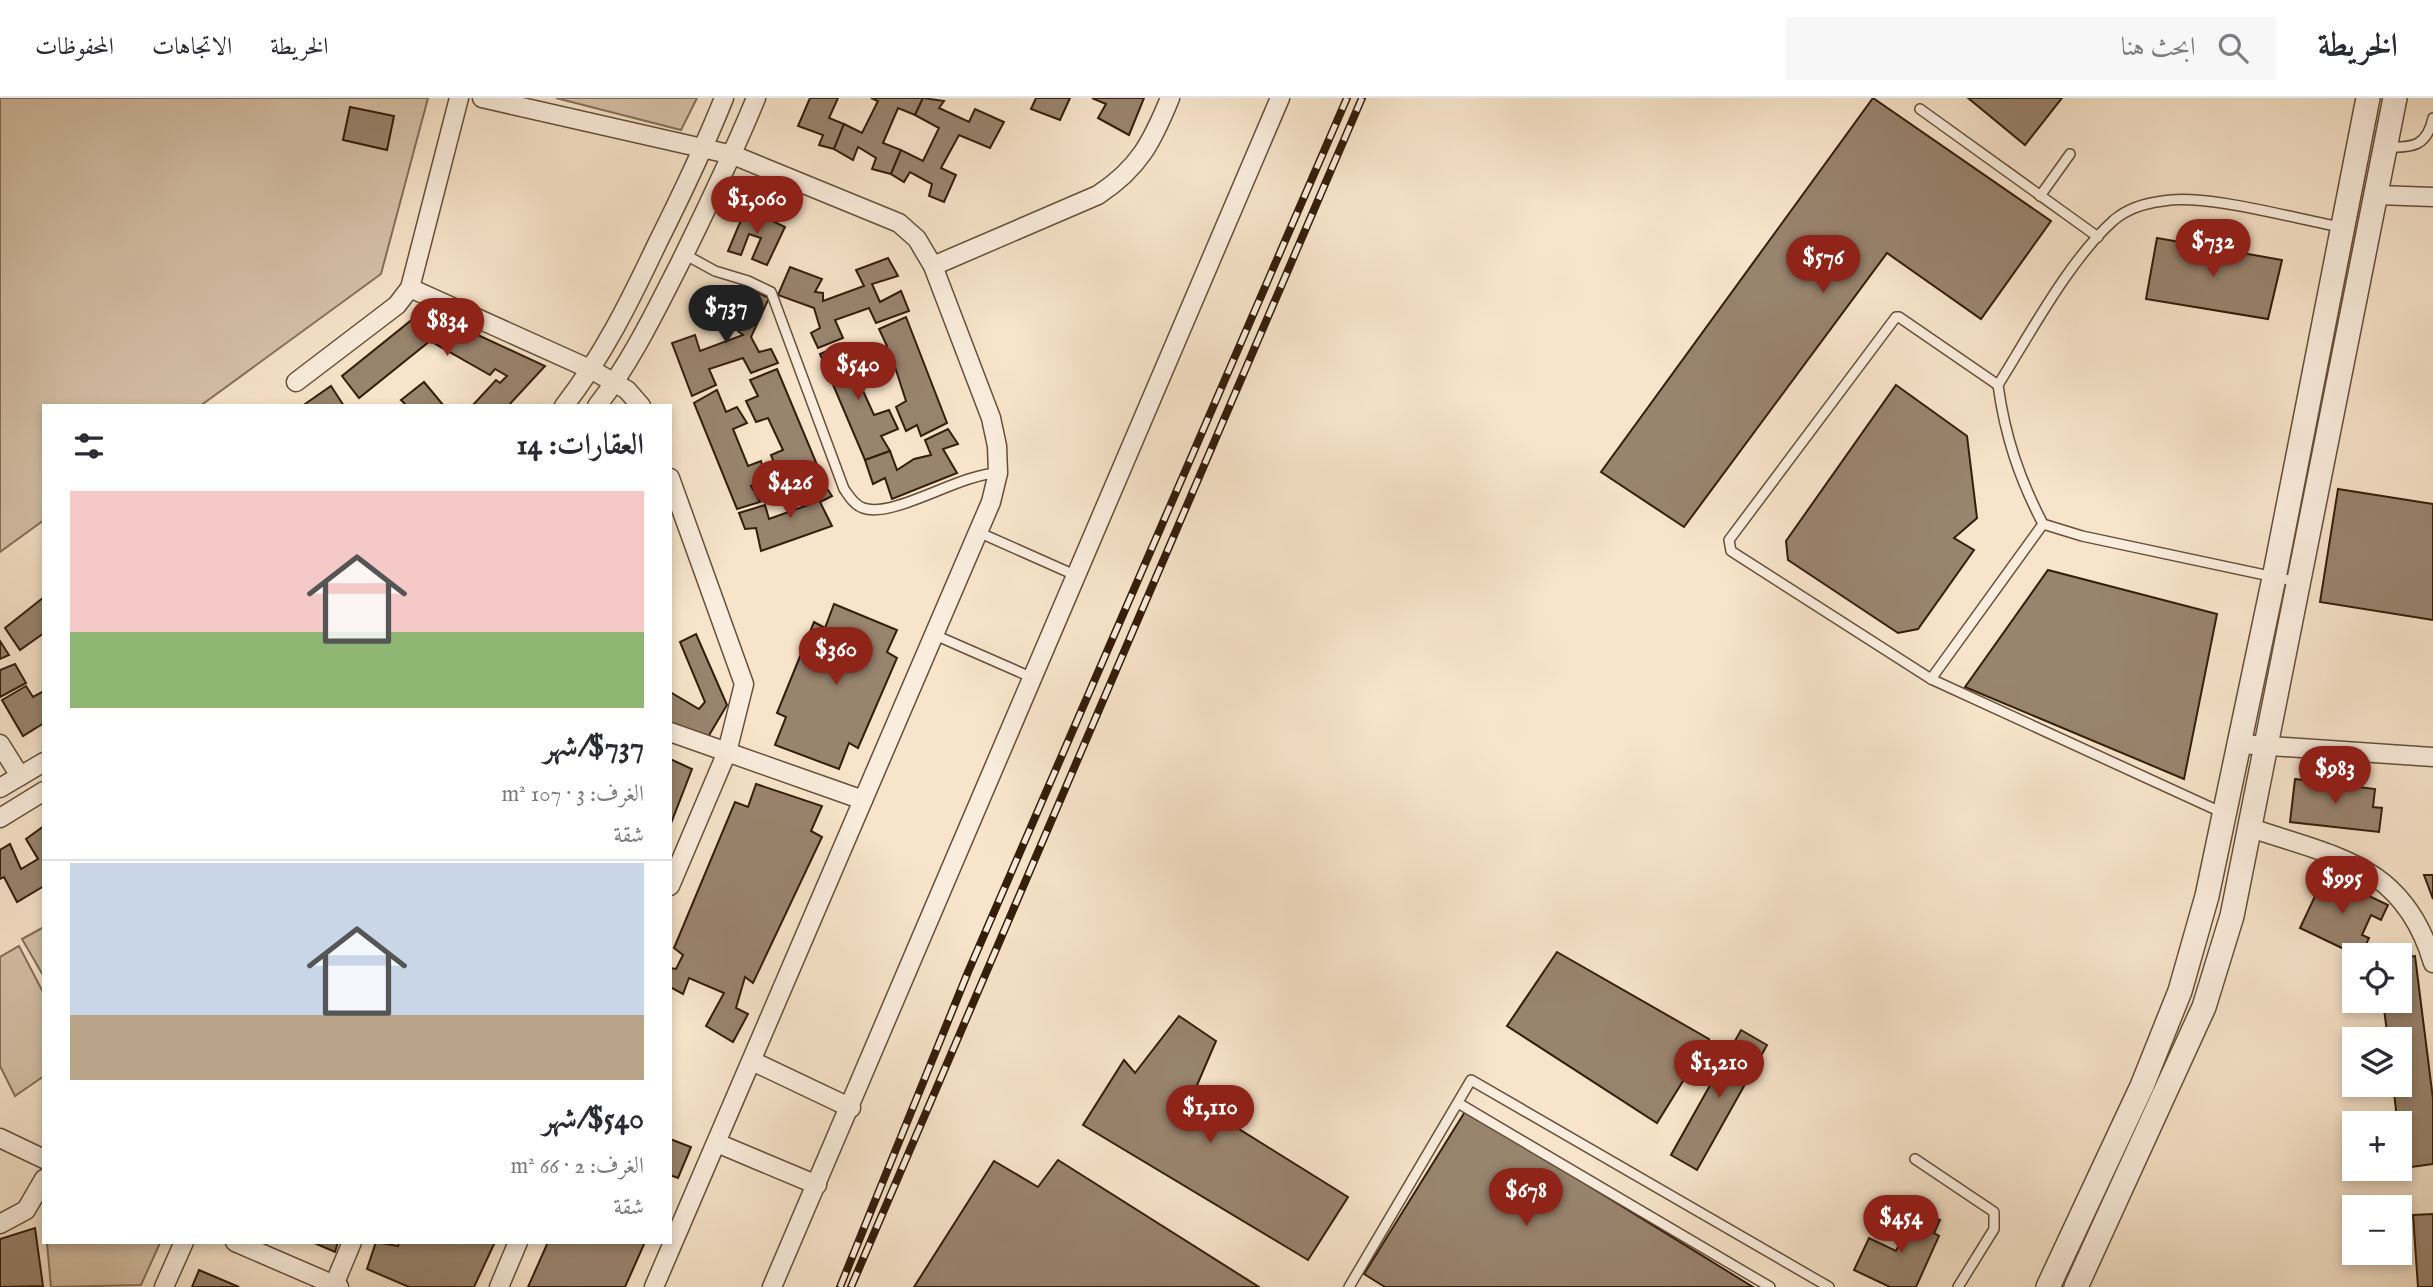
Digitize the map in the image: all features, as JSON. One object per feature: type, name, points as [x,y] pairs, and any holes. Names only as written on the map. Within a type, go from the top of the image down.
[{"type":"street","points":[[296,382],[397,305],[410,288],[459,98]]},
{"type":"street","points":[[482,98],[733,155],[899,223],[918,239],[933,266],[992,418],[998,446],[998,474],[992,502],[654,1287]]},
{"type":"street","points":[[566,404],[592,370],[620,321],[704,149],[724,98]]},
{"type":"street","points":[[599,404],[615,383],[645,333],[733,155],[756,98]]},
{"type":"street","points":[[933,266],[1098,195],[1121,180],[1140,160],[1170,98]]},
{"type":"street","points":[[772,1287],[851,1108],[1280,98]]},
{"type":"street","points":[[2048,1287],[2106,1167],[2180,991],[2207,896],[2274,578],[2368,98]]},
{"type":"street","points":[[2076,1287],[2204,1007],[2232,916],[2378,195],[2395,98]]},
{"type":"street","points":[[2378,195],[2433,197]]},
{"type":"street","points":[[410,288],[592,370],[627,390],[639,404]]},
{"type":"street","points":[[672,483],[743,676],[743,697],[727,752],[672,881]]},
{"type":"street","points":[[672,733],[863,800]]},
{"type":"street","points":[[0,744],[20,776]]},
{"type":"street","points":[[2240,744],[2267,748],[2433,757]]},
{"type":"street","points":[[0,788],[42,763]]},
{"type":"street","points":[[0,817],[42,792]]},
{"type":"street","points":[[2251,828],[2342,859],[2380,877],[2402,899],[2429,948],[2433,963]]},
{"type":"street","points":[[752,1061],[851,1108]]},
{"type":"street","points":[[0,1138],[42,1158]]},
{"type":"street","points":[[717,1143],[817,1185]]},
{"type":"street","points":[[2106,1167],[2127,1178]]},
{"type":"street","points":[[0,1224],[26,1210],[42,1182]]},
{"type":"street","points":[[164,1287],[183,1244]]},
{"type":"street","points":[[240,1244],[337,1286],[351,1244]]},
{"type":"street","points":[[499,1287],[517,1244]]},
{"type":"lane","points":[[1920,109],[2098,237]]},
{"type":"lane","points":[[2387,147],[2412,148],[2422,143],[2430,131],[2433,118]]},
{"type":"lane","points":[[2040,195],[2070,154]]},
{"type":"lane","points":[[2300,583],[2082,536],[2043,524],[2021,483],[2010,452],[1998,385],[2057,291],[2098,237],[2116,219],[2140,206],[2165,200],[2194,200],[2342,227]]},
{"type":"lane","points":[[684,254],[715,271],[771,292],[844,489],[854,503],[863,508],[884,509],[979,474],[998,474]]},
{"type":"lane","points":[[1998,385],[1898,316],[1729,540],[1731,551],[1931,679],[2225,814]]},
{"type":"lane","points":[[1931,679],[2043,524]]},
{"type":"lane","points":[[978,532],[1077,576]]},
{"type":"lane","points":[[935,635],[1034,678]]},
{"type":"lane","points":[[1349,1287],[1471,1080],[1829,1287]]},
{"type":"lane","points":[[1458,1102],[1770,1287]]},
{"type":"lane","points":[[1915,1159],[1994,1212],[1994,1229],[1958,1287]]},
{"type":"shaded area","points":[[0,98],[428,98],[381,274],[203,404],[42,404],[42,521],[0,552]]},
{"type":"shaded area","points":[[556,98],[697,98],[681,130]]},
{"type":"shaded area","points":[[42,928],[42,974],[22,939]]},
{"type":"shaded area","points":[[19,946],[42,990],[42,1077],[15,1096],[0,1066],[0,957]]},
{"type":"shaded area","points":[[47,1244],[160,1244],[141,1285],[51,1287]]},
{"type":"building","points":[[810,98],[838,98],[829,118],[844,124],[834,149],[819,145],[823,135],[798,126]]},
{"type":"building","points":[[871,98],[923,98],[915,115],[898,108],[883,143],[901,150],[891,174],[872,169],[876,158],[858,147],[853,160],[834,149],[844,124],[862,133],[878,101]]},
{"type":"building","points":[[923,98],[944,101],[939,108],[969,122],[975,109],[1004,122],[990,148],[959,135],[941,168],[956,175],[944,202],[929,196],[932,184],[910,172],[904,182],[891,174],[901,150],[923,161],[939,128],[915,115]]},
{"type":"building","points":[[1036,98],[1070,98],[1060,120],[1031,109]]},
{"type":"building","points":[[1092,98],[1144,98],[1129,135],[1098,118],[1106,104]]},
{"type":"building","points":[[1873,98],[2051,221],[1981,319],[1887,253],[1684,527],[1601,472]]},
{"type":"building","points":[[1968,98],[2062,98],[2025,145]]},
{"type":"building","points":[[350,107],[394,116],[387,150],[343,140]]},
{"type":"building","points":[[746,208],[785,227],[767,265],[752,259],[761,238],[749,234],[741,255],[728,251]]},
{"type":"building","points":[[2157,238],[2282,260],[2268,319],[2146,299]]},
{"type":"building","points":[[888,258],[898,276],[872,284],[880,302],[901,291],[909,311],[876,323],[869,308],[835,320],[843,338],[818,348],[811,333],[820,328],[814,308],[778,295],[790,267],[822,279],[815,292],[823,293],[823,301],[864,286],[856,270]]},
{"type":"building","points":[[740,285],[769,298],[751,337],[759,352],[771,349],[778,363],[751,373],[743,358],[709,369],[716,385],[692,396],[672,343],[695,335],[700,351],[743,335],[738,331],[740,322],[727,319]]},
{"type":"building","points":[[424,310],[545,366],[510,404],[474,404],[496,380],[500,383],[507,376],[495,369],[490,375],[430,341],[359,398],[342,376]]},
{"type":"building","points":[[906,317],[947,423],[921,436],[917,425],[906,431],[896,407],[906,401],[895,367],[882,372],[872,352],[887,346],[879,329]]},
{"type":"building","points":[[843,344],[851,360],[863,355],[870,373],[858,380],[874,415],[889,410],[898,429],[881,436],[890,451],[865,460],[820,354]]},
{"type":"building","points":[[777,369],[823,479],[797,487],[793,472],[780,478],[771,455],[783,450],[768,418],[756,422],[746,401],[758,396],[750,380]]},
{"type":"building","points":[[424,382],[442,404],[405,404],[401,400]]},
{"type":"building","points":[[1896,385],[1967,436],[1977,518],[1954,538],[1974,550],[1918,629],[1898,633],[1788,560],[1786,541]]},
{"type":"building","points":[[331,386],[343,404],[305,404]]},
{"type":"building","points":[[717,390],[726,412],[737,407],[747,423],[733,429],[748,466],[761,461],[766,480],[751,486],[760,502],[737,509],[694,403]]},
{"type":"building","points":[[948,429],[958,444],[943,449],[957,473],[892,499],[885,478],[873,484],[865,460],[890,451],[897,470],[914,459],[931,455],[925,440]]},
{"type":"building","points":[[824,484],[832,496],[820,502],[832,526],[761,551],[756,528],[745,529],[739,513],[765,505],[769,519],[808,505],[798,492]]},
{"type":"building","points":[[2338,489],[2433,504],[2433,620],[2320,602]]},
{"type":"building","points":[[2048,570],[2217,614],[2184,779],[1965,687]]},
{"type":"building","points":[[42,599],[42,634],[20,650],[5,628]]},
{"type":"building","points":[[834,604],[897,630],[887,652],[897,658],[858,748],[849,743],[839,769],[775,745],[786,717],[777,713],[814,622],[825,628]]},
{"type":"building","points":[[696,634],[727,705],[708,737],[672,723],[672,693],[699,709],[705,702],[680,642]]},
{"type":"building","points":[[0,641],[9,655],[0,659]]},
{"type":"building","points":[[15,664],[26,683],[0,697],[0,670]]},
{"type":"building","points":[[26,686],[33,697],[42,692],[42,724],[23,736],[2,700]]},
{"type":"building","points":[[672,760],[692,769],[672,821]]},
{"type":"building","points":[[2295,779],[2375,789],[2373,807],[2382,808],[2379,832],[2290,822]]},
{"type":"building","points":[[756,784],[822,806],[811,831],[822,837],[753,983],[745,977],[736,1008],[748,1014],[733,1042],[706,1026],[724,993],[689,978],[683,994],[672,988],[672,968],[676,969],[683,955],[674,948],[735,802],[748,807]]},
{"type":"building","points":[[42,827],[42,887],[17,902],[4,877],[0,879],[0,850],[10,844],[21,869],[38,859],[26,839]]},
{"type":"building","points":[[2424,875],[2433,875],[2433,899]]},
{"type":"building","points":[[2323,879],[2344,889],[2346,885],[2388,905],[2381,920],[2371,915],[2362,935],[2369,938],[2367,943],[2342,943],[2342,948],[2300,928]]},
{"type":"building","points":[[1557,952],[1709,1039],[1657,1123],[1507,1026]]},
{"type":"building","points":[[2412,956],[2415,956],[2433,1099],[2433,1164],[2412,1167],[2412,1111],[2396,1111],[2394,1097],[2412,1097],[2412,1027],[2386,1027],[2385,1013],[2412,1013]]},
{"type":"building","points":[[1179,1016],[1216,1041],[1191,1099],[1348,1197],[1308,1260],[1083,1125],[1124,1060],[1135,1073]]},
{"type":"building","points":[[1741,1030],[1767,1045],[1697,1170],[1671,1155]]},
{"type":"building","points":[[1466,1110],[1753,1287],[1385,1287],[1364,1274]]},
{"type":"building","points":[[672,1140],[691,1147],[678,1178],[672,1176]]},
{"type":"building","points":[[1058,1160],[1259,1287],[914,1287],[994,1161],[1038,1187]]},
{"type":"building","points":[[1916,1209],[1940,1220],[1934,1233],[1939,1236],[1916,1287],[1890,1287],[1854,1270],[1869,1238],[1896,1251]]},
{"type":"building","points":[[2433,1214],[2433,1287],[2418,1287],[2413,1215]]},
{"type":"building","points":[[35,1228],[43,1286],[0,1287],[0,1239]]},
{"type":"building","points":[[317,1244],[337,1244],[335,1252]]},
{"type":"building","points":[[375,1244],[494,1244],[474,1287],[409,1287],[367,1269]]},
{"type":"building","points":[[547,1244],[644,1244],[625,1287],[528,1287]]},
{"type":"building","points":[[199,1270],[239,1287],[192,1287]]},
{"type":"railway","points":[[840,1287],[968,972],[1347,98]]},
{"type":"railway","points":[[851,1287],[1362,98]]}]
